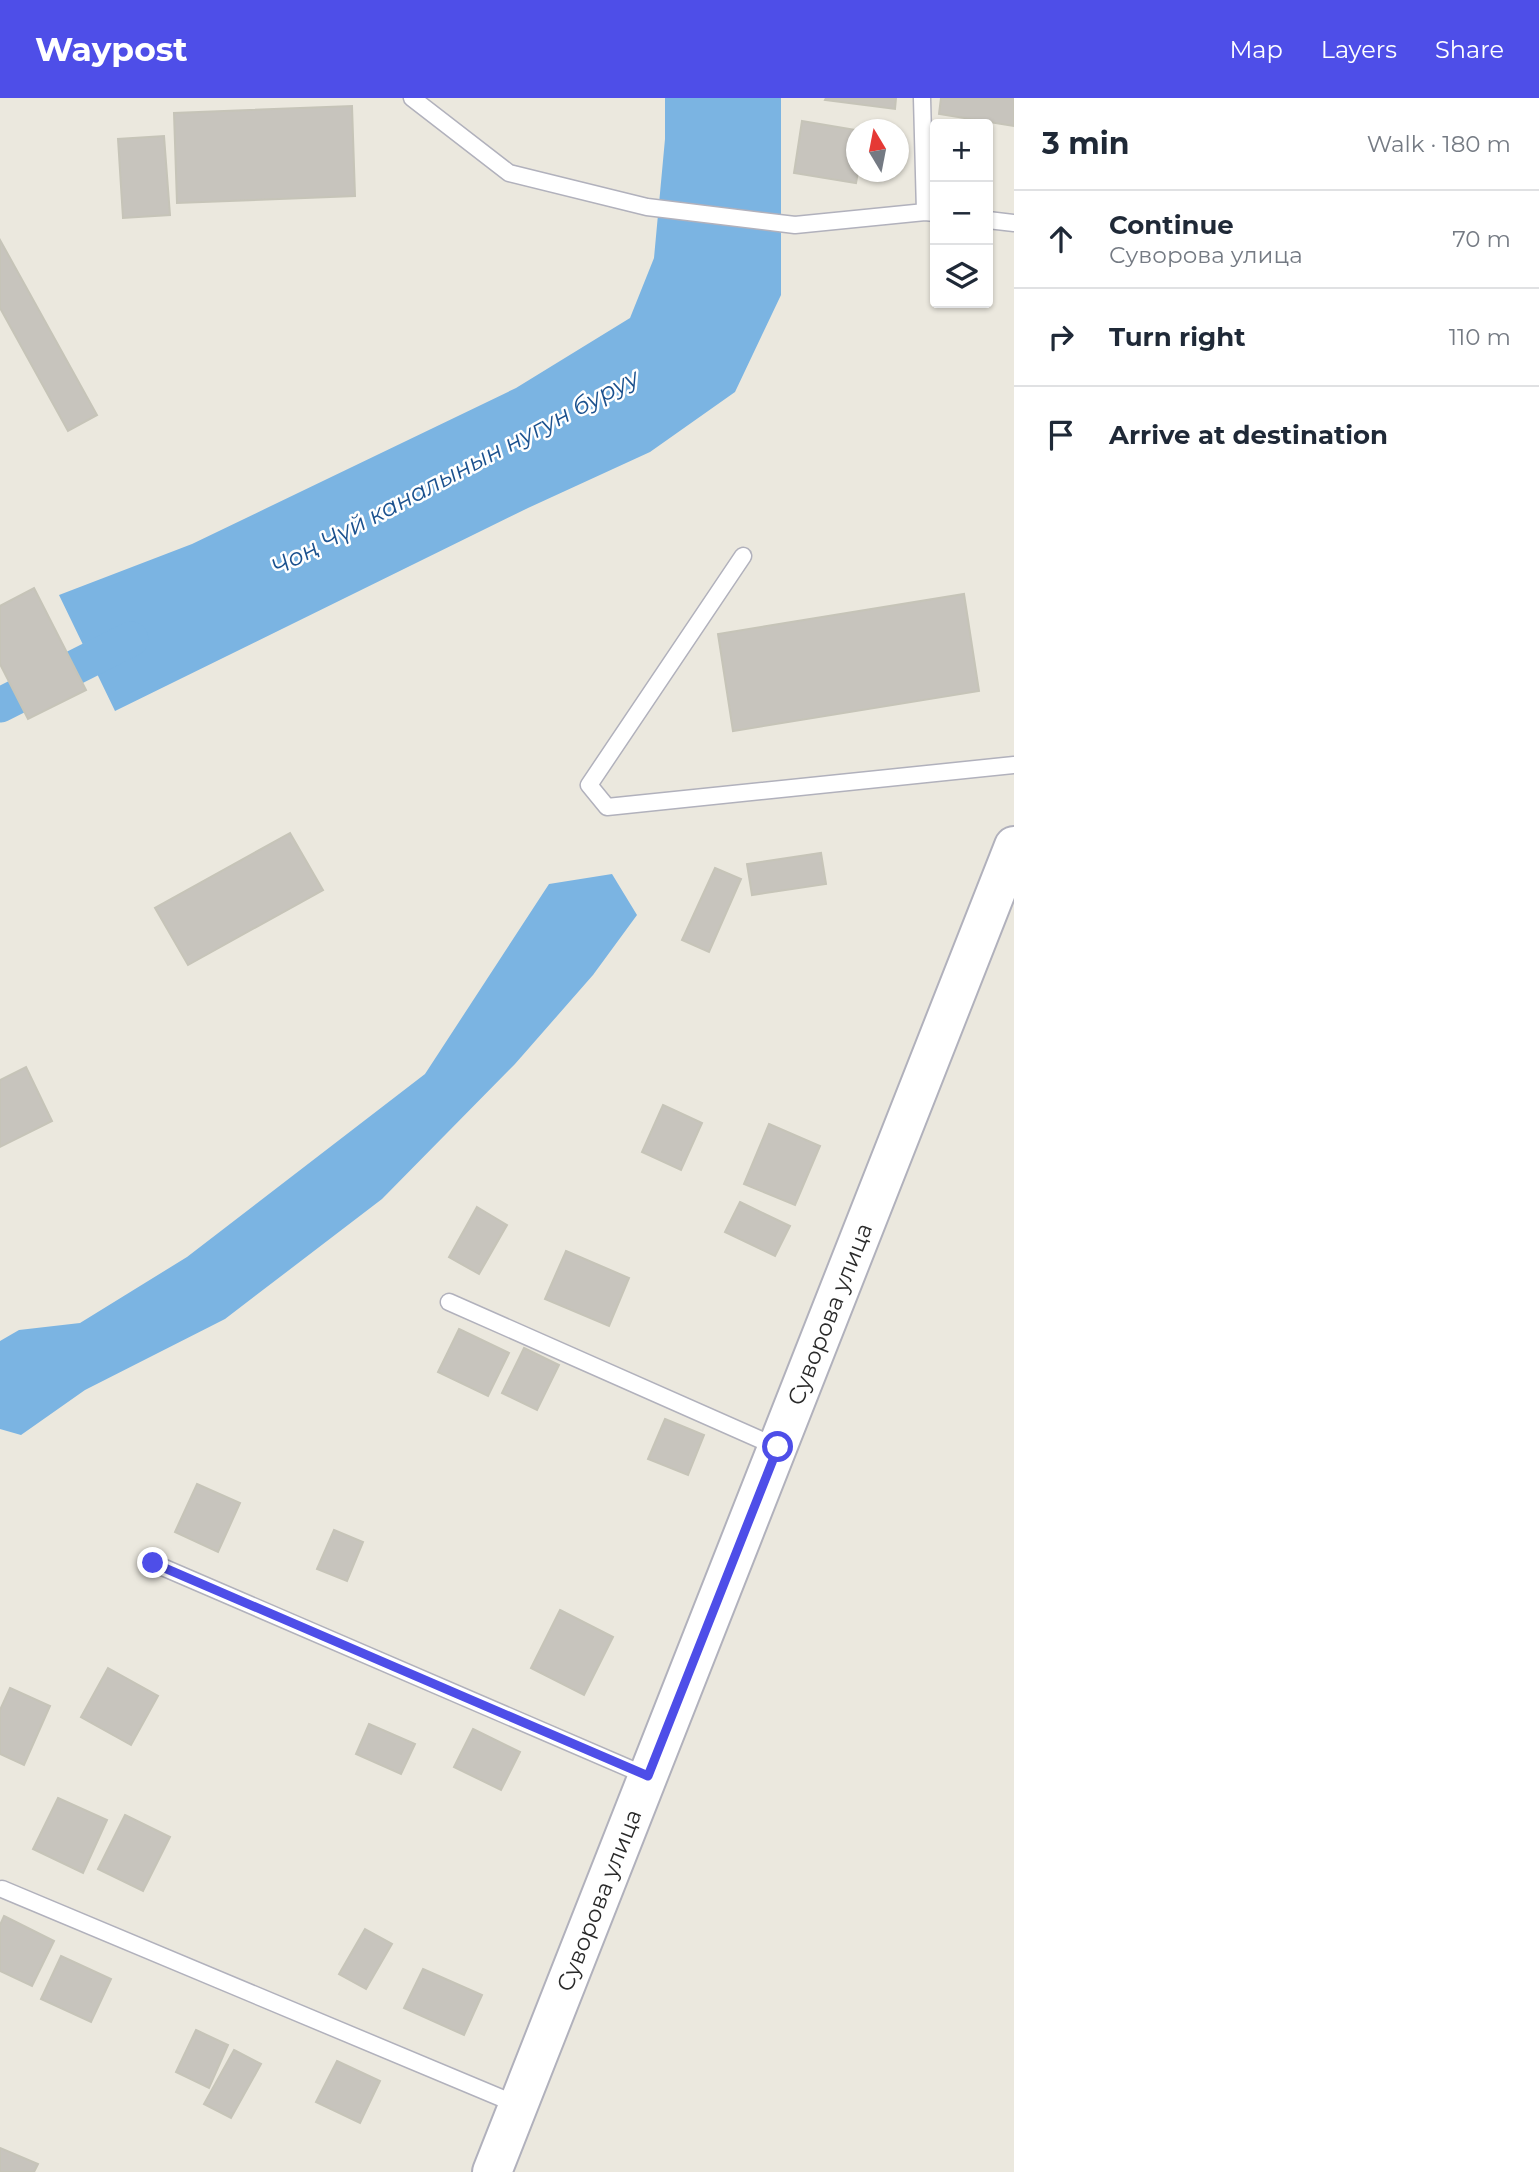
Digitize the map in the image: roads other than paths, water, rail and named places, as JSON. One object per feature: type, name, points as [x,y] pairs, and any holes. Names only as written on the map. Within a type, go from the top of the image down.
[{"type":"street","name":"Суворова улица","points":[[492,2172],[1014,846]]},
{"type":"lane","points":[[412,98],[509,173],[647,207],[795,225],[930,212],[922,98]]},
{"type":"lane","points":[[993,220],[1014,223]]},
{"type":"lane","points":[[743,556],[589,785],[607,807],[1014,765]]},
{"type":"lane","points":[[449,1302],[778,1447]]},
{"type":"lane","points":[[153,1563],[648,1776]]},
{"type":"lane","points":[[2,1889],[518,2105]]},
{"type":"water","points":[[665,98],[781,98],[781,295],[735,392],[650,452],[528,508],[115,711],[59,595],[192,544],[516,388],[630,318],[654,258],[665,139]]},
{"type":"water","points":[[612,874],[637,915],[593,975],[515,1064],[382,1199],[225,1319],[85,1390],[21,1435],[0,1429],[0,1341],[19,1330],[80,1323],[187,1257],[425,1074],[549,884]]},
{"type":"waterway","name":"Чоң Чүй каналынын нугун буруу","points":[[0,705],[131,639]]}]
